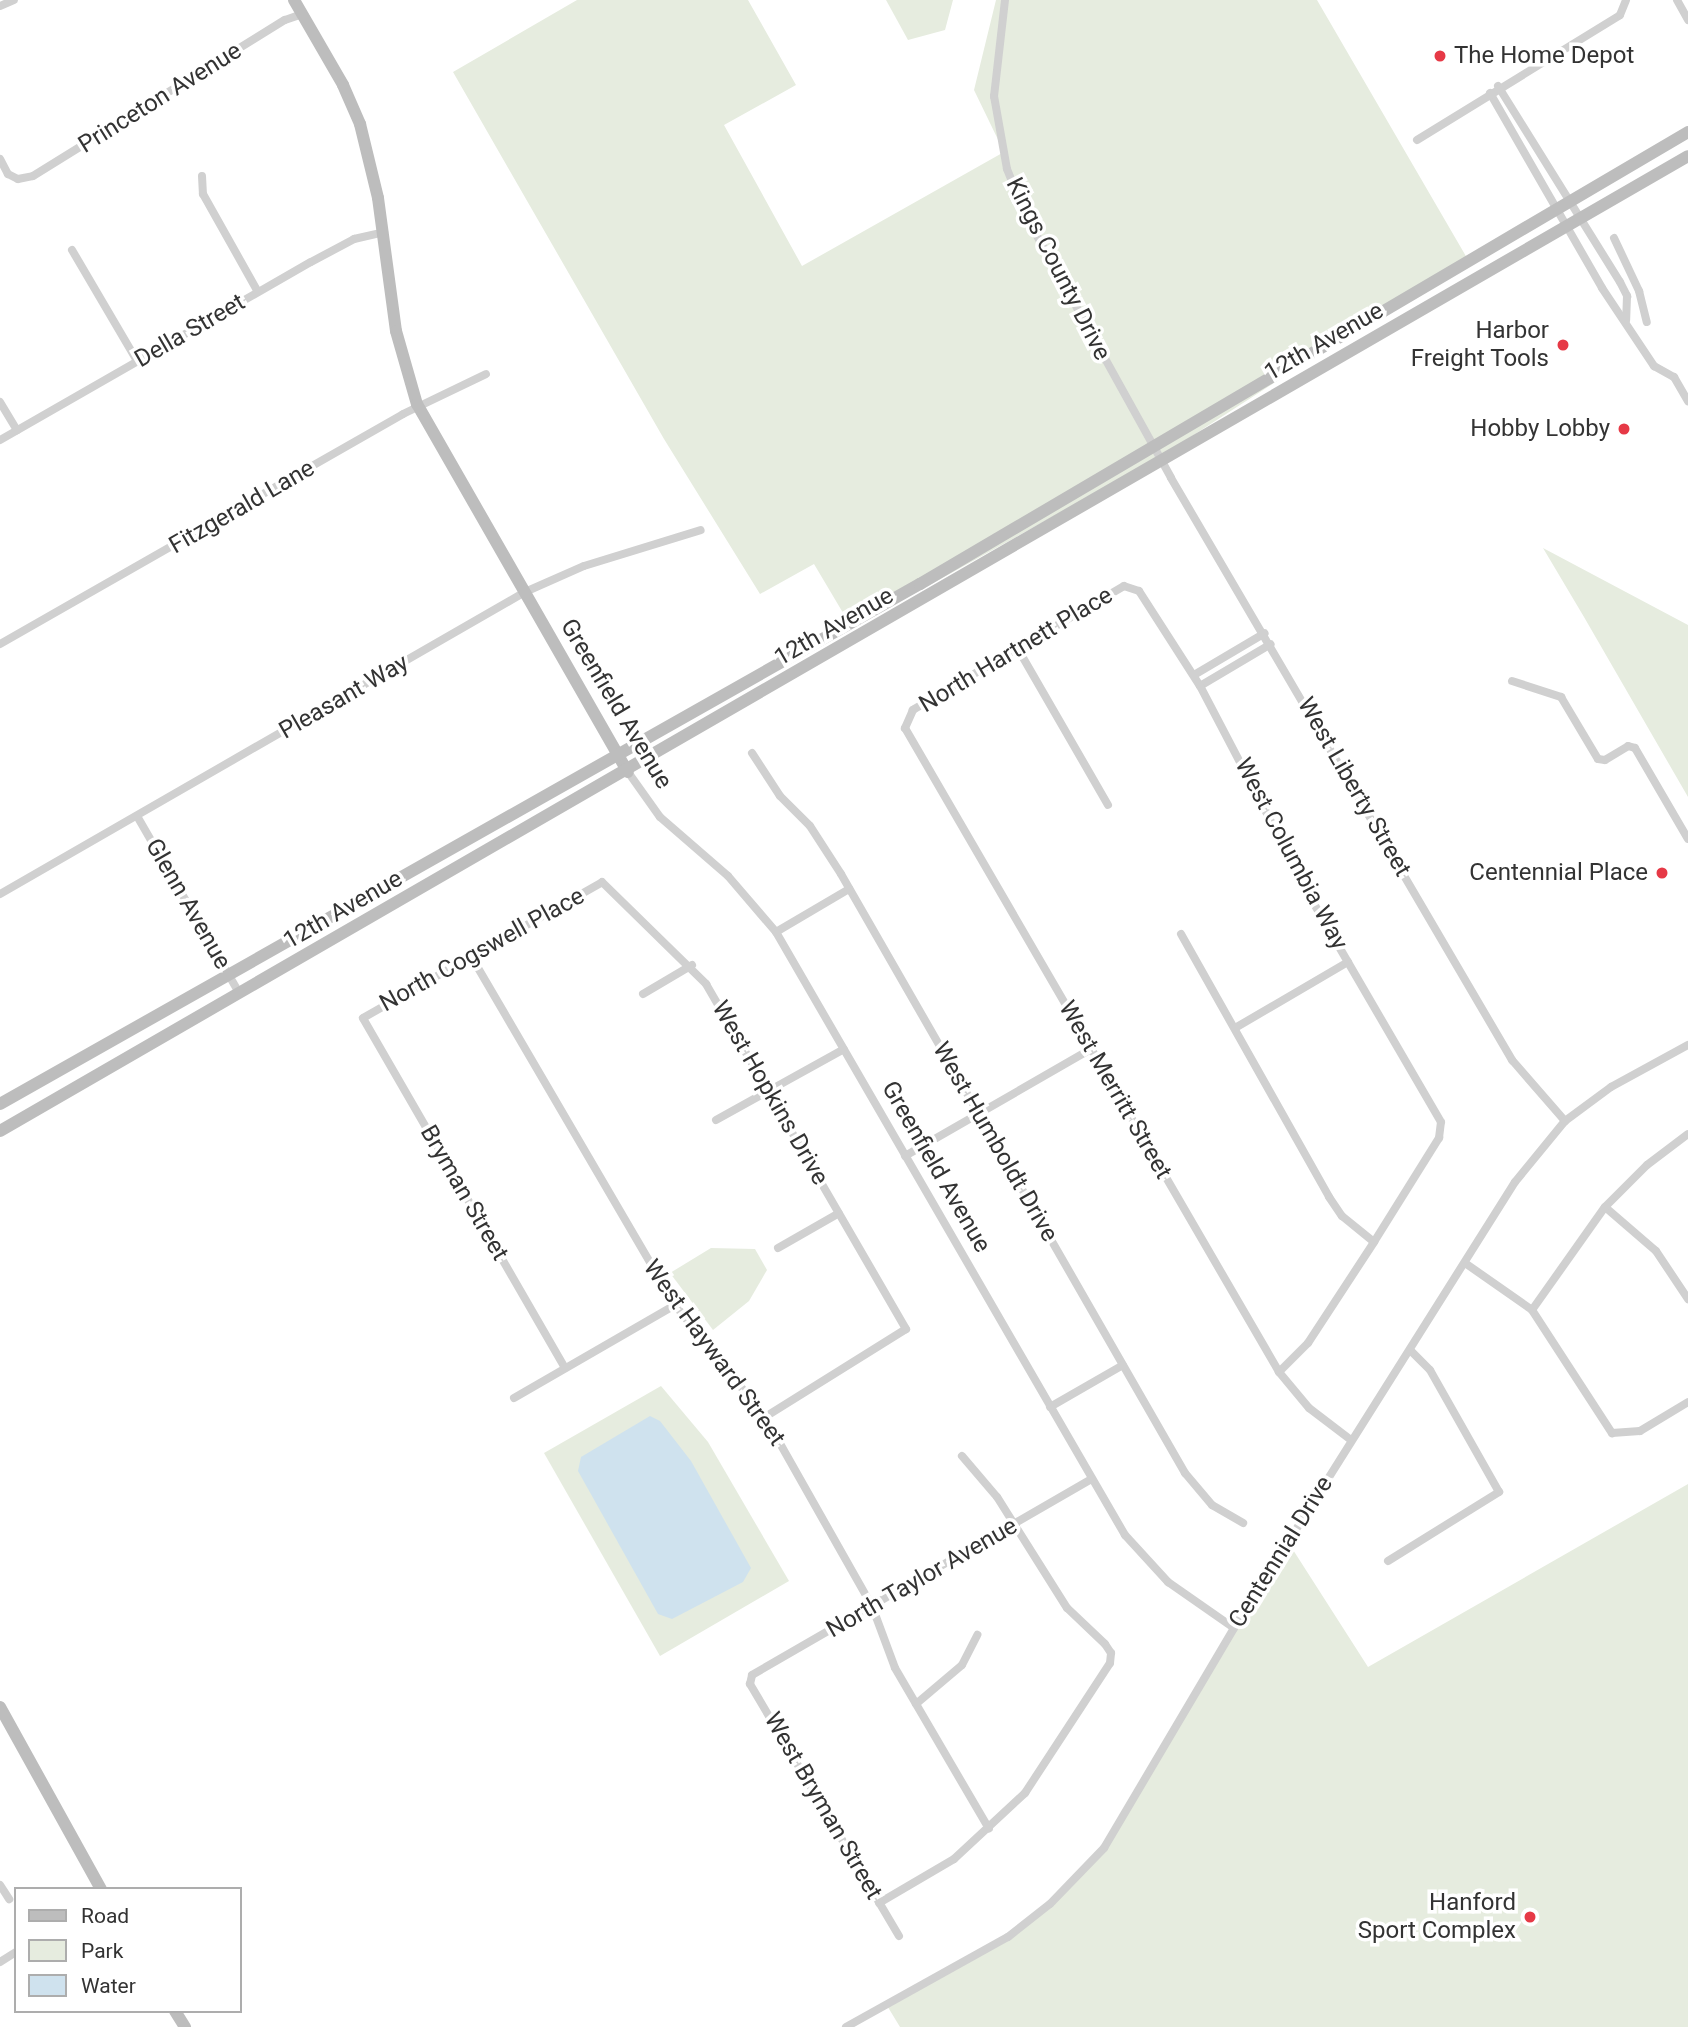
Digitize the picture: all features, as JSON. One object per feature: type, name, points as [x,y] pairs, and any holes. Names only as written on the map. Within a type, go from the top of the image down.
[{"type":"main road","name":"Greenfield Avenue","points":[[294,0],[360,124],[384,232],[396,331],[419,408],[628,772]]},
{"type":"main road","name":"12th Avenue","points":[[0,1104],[229,976],[617,752],[920,584],[1688,132]]},
{"type":"main road","name":"12th Avenue","points":[[0,1131],[628,772],[1688,156]]},
{"type":"main road","points":[[1420,311],[1434,292],[1475,267],[1478,256]]},
{"type":"main road","points":[[0,1707],[99,1887]]},
{"type":"street","points":[[0,6],[14,0]]},
{"type":"street","name":"Kings County Drive","points":[[1005,0],[994,96],[1007,169],[1047,257],[1153,445]]},
{"type":"street","points":[[1417,140],[1471,110],[1499,86],[1620,15],[1626,0]]},
{"type":"street","points":[[1677,0],[1688,20]]},
{"type":"street","name":"Princeton Avenue","points":[[0,159],[8,174],[18,179],[33,176],[285,20],[302,14]]},
{"type":"street","points":[[1499,86],[1584,217],[1628,296],[1626,320]]},
{"type":"street","points":[[1490,93],[1602,288],[1626,320],[1654,366],[1674,377],[1688,401]]},
{"type":"street","points":[[202,176],[203,194],[258,292]]},
{"type":"street","name":"Della Street","points":[[0,440],[354,239],[384,232]]},
{"type":"street","points":[[1614,238],[1639,291],[1647,322]]},
{"type":"street","points":[[72,250],[137,361]]},
{"type":"street","name":"Fitzgerald Lane","points":[[0,644],[419,408],[485,374]]},
{"type":"street","points":[[0,402],[17,430]]},
{"type":"street","name":"West Liberty Street","points":[[1153,445],[1512,1060],[1565,1121]]},
{"type":"street","name":"Pleasant Way","points":[[0,894],[525,592],[584,566],[701,530]]},
{"type":"street","name":"North Hartnett Place","points":[[905,721],[913,710],[1131,585]]},
{"type":"street","name":"West Columbia Way","points":[[1131,585],[1146,599],[1194,675],[1349,962],[1443,1128],[1374,1242]]},
{"type":"street","points":[[1194,675],[1265,633]]},
{"type":"street","points":[[1200,686],[1271,644]]},
{"type":"street","points":[[1018,649],[1108,805]]},
{"type":"street","points":[[1512,681],[1561,697],[1598,759],[1605,760],[1629,746],[1635,748],[1688,839]]},
{"type":"street","name":"West Merritt Street","points":[[905,721],[908,736],[1279,1372],[1309,1408],[1351,1440]]},
{"type":"street","name":"West Humboldt Drive","points":[[752,753],[780,796],[810,826],[849,889],[1198,1492],[1243,1523]]},
{"type":"street","name":"Greenfield Avenue","points":[[628,772],[660,817],[728,876],[776,932],[1091,1479],[1149,1564],[1191,1600],[1234,1628]]},
{"type":"street","name":"Glenn Avenue","points":[[137,816],[239,993]]},
{"type":"street","name":"North Cogswell Place","points":[[363,1018],[603,882]]},
{"type":"street","name":"West Hopkins Drive","points":[[603,882],[692,965],[906,1329],[765,1416]]},
{"type":"street","points":[[776,932],[849,889]]},
{"type":"street","points":[[1181,934],[1329,1197],[1342,1216],[1374,1242],[1308,1343],[1279,1372]]},
{"type":"street","name":"West Hayward Street","points":[[471,956],[674,1305],[765,1416],[872,1606],[895,1668],[989,1829]]},
{"type":"street","points":[[1236,1028],[1349,962]]},
{"type":"street","points":[[643,994],[692,965]]},
{"type":"street","name":"Bryman Street","points":[[363,1018],[565,1368]]},
{"type":"street","name":"Centennial Drive","points":[[846,2027],[1008,1937],[1076,1879],[1104,1848],[1234,1628],[1515,1182],[1565,1121],[1611,1087],[1688,1045]]},
{"type":"street","points":[[716,1121],[844,1049]]},
{"type":"street","points":[[905,1156],[1091,1049]]},
{"type":"street","points":[[1532,1310],[1605,1207],[1647,1165],[1688,1135]]},
{"type":"street","points":[[1605,1207],[1656,1251],[1688,1299]]},
{"type":"street","points":[[778,1248],[839,1213]]},
{"type":"street","points":[[1465,1264],[1532,1310],[1553,1336],[1604,1423],[1619,1436],[1640,1431],[1688,1402]]},
{"type":"street","points":[[514,1398],[674,1305]]},
{"type":"street","points":[[1388,1561],[1500,1492],[1430,1370],[1411,1351]]},
{"type":"street","points":[[1050,1407],[1123,1365]]},
{"type":"street","points":[[879,1903],[954,1859],[989,1829],[1024,1793],[1053,1753],[1110,1662],[1111,1653],[1067,1608],[1014,1524],[962,1456]]},
{"type":"street","name":"North Taylor Avenue","points":[[752,1675],[1091,1479]]},
{"type":"street","points":[[916,1704],[962,1665],[978,1635]]},
{"type":"street","name":"West Bryman Street","points":[[752,1675],[750,1684],[899,1936]]},
{"type":"street","points":[[0,1885],[9,1899]]},
{"type":"green space","points":[[577,0],[748,0],[796,85],[724,125],[802,266],[1004,152],[974,90],[996,0],[1317,0],[1467,258],[1155,460],[852,628],[814,564],[760,594],[664,439],[453,72]]},
{"type":"green space","points":[[886,0],[953,0],[945,30],[908,40]]},
{"type":"green space","points":[[1543,548],[1688,625],[1688,797],[1584,617]]},
{"type":"green space","points":[[711,1248],[755,1249],[767,1270],[749,1301],[713,1330],[670,1273]]},
{"type":"green space","points":[[661,1386],[708,1442],[789,1581],[660,1656],[544,1453]]},
{"type":"green space","points":[[1688,1484],[1688,2027],[900,2027],[886,2004],[1008,1937],[1050,1904],[1104,1848],[1288,1542],[1368,1667]]},
{"type":"water","points":[[650,1416],[660,1421],[691,1461],[751,1568],[743,1582],[672,1619],[658,1614],[578,1471],[581,1457]]},
{"type":"place","name":"The Home Depot","points":[[1440,56]]},
{"type":"place","name":"Harbor Freight Tools","points":[[1563,345]]},
{"type":"place","name":"Hobby Lobby","points":[[1624,429]]},
{"type":"place","name":"Centennial Place","points":[[1662,873]]},
{"type":"place","name":"Hanford Sport Complex","points":[[1530,1917]]}]
